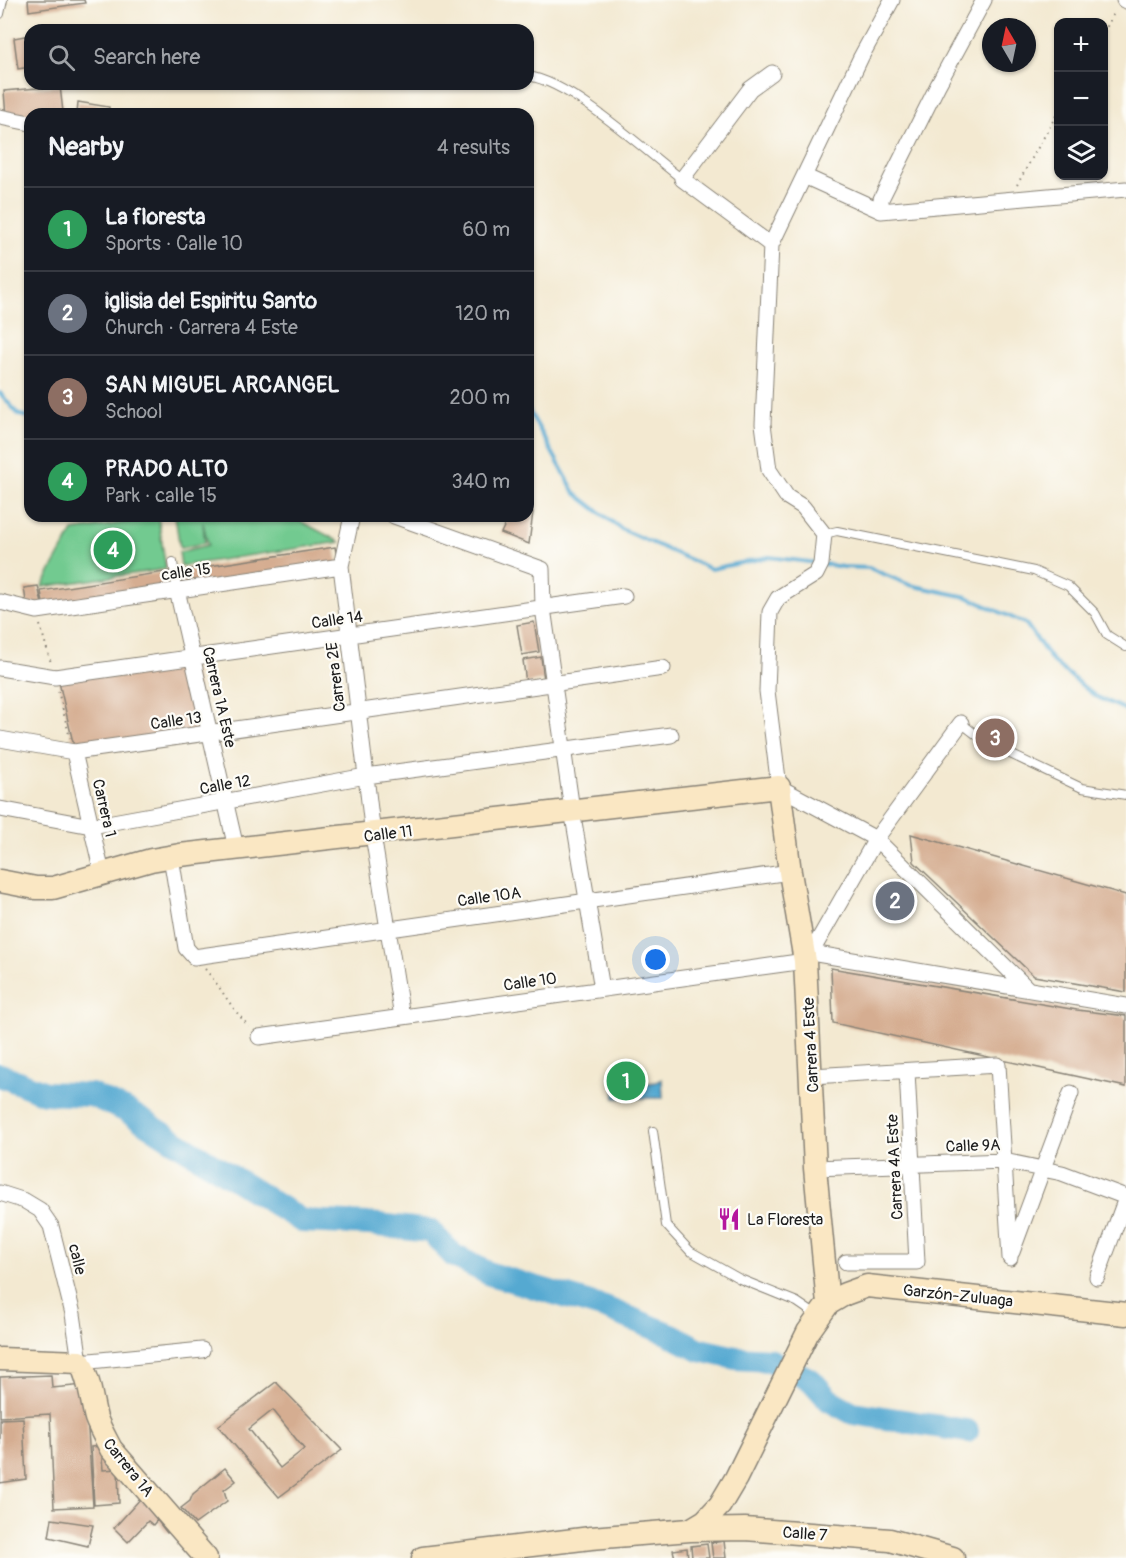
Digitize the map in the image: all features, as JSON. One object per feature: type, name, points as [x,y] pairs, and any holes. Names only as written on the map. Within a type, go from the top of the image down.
[{"type":"street","points":[[892,0],[861,57],[771,245],[763,424],[770,470],[787,496],[803,507],[824,534],[821,564],[816,574],[778,598],[770,612],[767,691],[779,788],[876,839],[1028,988]]},
{"type":"street","points":[[881,211],[881,199],[984,0]]},
{"type":"street","points":[[771,245],[681,179],[750,89],[772,73]]},
{"type":"street","points":[[0,117],[24,122]]},
{"type":"street","points":[[804,176],[881,211],[1126,189]]},
{"type":"street","name":"Carrera 2E","points":[[351,522],[341,566],[348,636],[373,835],[402,1017]]},
{"type":"street","points":[[411,522],[542,569],[543,608],[572,810],[602,989]]},
{"type":"street","name":"calle 15","points":[[0,602],[37,611],[341,566]]},
{"type":"street","name":"Carrera 1A Este","points":[[177,590],[236,848]]},
{"type":"street","name":"Calle 14","points":[[0,668],[55,677],[624,596]]},
{"type":"street","name":"Calle 13","points":[[0,739],[74,752],[663,668]]},
{"type":"street","points":[[808,957],[876,839],[960,723]]},
{"type":"street","name":"Calle 12","points":[[91,826],[366,776],[671,735]]},
{"type":"street","name":"Carrera 1","points":[[74,752],[102,873]]},
{"type":"street","name":"Calle 11","points":[[0,880],[36,888],[53,888],[102,873],[171,857],[236,848],[373,835],[572,810],[779,788]]},
{"type":"street","name":"Carrera 4 Este","points":[[779,788],[790,872],[808,957],[819,1318]]},
{"type":"street","points":[[0,809],[91,826]]},
{"type":"street","points":[[171,857],[186,948],[194,957]]},
{"type":"street","name":"Calle 10A","points":[[194,957],[790,872]]},
{"type":"street","name":"Calle 10","points":[[259,1036],[602,989],[808,957],[1028,988],[1126,1006]]},
{"type":"street","points":[[812,1076],[998,1065],[1010,1258],[1071,1093]]},
{"type":"street","name":"Carrera 4A Este","points":[[846,1262],[917,1262],[907,1071]]},
{"type":"street","name":"Calle 9A","points":[[815,1168],[1004,1161],[1062,1173],[1126,1197]]},
{"type":"street","name":"calle","points":[[0,1193],[40,1210],[51,1226],[73,1314],[80,1362]]},
{"type":"street","points":[[1097,1277],[1126,1197]]},
{"type":"street","name":"Garzón-Zuluaga","points":[[819,1318],[867,1286],[1126,1314]]},
{"type":"street","points":[[690,1530],[705,1521],[720,1505],[736,1478],[784,1379],[819,1318]]},
{"type":"street","points":[[0,1359],[80,1362],[202,1350]]},
{"type":"street","name":"Carrera 1A","points":[[80,1362],[89,1381],[96,1418],[111,1449],[206,1558]]},
{"type":"street","name":"Calle 7","points":[[423,1558],[477,1555],[591,1538],[690,1530],[745,1529],[890,1540],[953,1558]]},
{"type":"lane","points":[[0,14],[3,0]]},
{"type":"lane","points":[[534,77],[567,92],[681,179]]},
{"type":"lane","points":[[824,534],[837,531],[1034,571],[1068,586],[1095,614],[1107,635],[1126,647]]},
{"type":"lane","points":[[173,562],[177,590]]},
{"type":"lane","points":[[960,723],[987,743],[1082,788],[1126,795]]},
{"type":"lane","points":[[653,1131],[666,1225],[690,1251],[740,1278],[797,1302],[819,1318]]},
{"type":"path","points":[[1108,26],[1122,3]]},
{"type":"path","points":[[1013,199],[1015,189],[1054,121]]},
{"type":"path","points":[[194,957],[214,979],[235,1013],[259,1036]]},
{"type":"green space","points":[[128,522],[159,522],[166,569],[42,587],[73,531]]},
{"type":"green space","points":[[176,522],[302,522],[340,542],[181,566],[179,552],[208,545],[203,523],[205,543],[180,548]]},
{"type":"water","points":[[614,1064],[628,1064],[632,1076],[641,1084],[662,1079],[663,1098],[615,1098]]},
{"type":"building","points":[[28,0],[84,0],[85,3],[29,11]]},
{"type":"building","points":[[24,36],[24,68],[18,69],[14,38]]},
{"type":"building","points":[[60,90],[63,108],[24,108],[24,115],[6,117],[4,91]]},
{"type":"building","points":[[78,102],[109,107],[109,108],[78,108]]},
{"type":"building","points":[[506,522],[532,522],[529,544],[501,533]]},
{"type":"building","points":[[335,547],[338,565],[180,589],[177,571]]},
{"type":"building","points":[[170,571],[174,589],[44,609],[41,591]]},
{"type":"building","points":[[38,586],[42,604],[27,607],[24,588]]},
{"type":"building","points":[[534,622],[539,652],[522,655],[517,625]]},
{"type":"building","points":[[541,657],[544,680],[526,683],[523,660]]},
{"type":"building","points":[[191,659],[208,732],[75,751],[58,678]]},
{"type":"building","points":[[911,834],[1126,895],[1126,992],[1034,976],[914,862]]},
{"type":"building","points":[[831,968],[1077,1010],[1126,1016],[1126,1087],[833,1023]]},
{"type":"building","points":[[51,1375],[52,1388],[85,1385],[93,1506],[54,1508],[50,1414],[0,1417],[0,1377]]},
{"type":"building","points":[[276,1382],[342,1450],[279,1497],[218,1426]],"holes":[[[273,1410],[304,1449],[280,1468],[249,1429]]]},
{"type":"building","points":[[23,1418],[26,1479],[0,1483],[0,1419]]},
{"type":"building","points":[[101,1446],[103,1470],[118,1469],[119,1503],[94,1505],[91,1447]]},
{"type":"building","points":[[225,1468],[236,1481],[224,1490],[227,1501],[195,1524],[181,1508],[190,1501],[193,1494]]},
{"type":"building","points":[[142,1497],[173,1529],[167,1533],[157,1520],[153,1525],[148,1521],[128,1542],[114,1528]]},
{"type":"building","points":[[52,1519],[93,1525],[88,1546],[49,1537]]},
{"type":"building","points":[[724,1541],[726,1558],[713,1558],[711,1543]]},
{"type":"building","points":[[707,1544],[709,1558],[692,1558],[691,1546]]},
{"type":"building","points":[[687,1548],[688,1558],[675,1558],[673,1550]]},
{"type":"waterway","points":[[0,393],[19,415],[24,416]]},
{"type":"waterway","points":[[534,420],[575,493],[621,529],[711,569],[769,557],[817,563]]},
{"type":"waterway","points":[[824,564],[869,568],[910,585],[967,597],[1026,624],[1053,662],[1095,696],[1126,710]]},
{"type":"waterway","points":[[0,1075],[45,1093],[91,1095],[127,1111],[302,1221],[370,1224],[430,1231],[454,1256],[490,1274],[605,1308],[669,1334],[700,1350],[736,1358],[769,1360],[811,1380],[829,1400],[853,1413],[967,1431]]},
{"type":"place","name":"PRADO ALTO","points":[[113,550]]},
{"type":"place","name":"SAN MIGUEL ARCANGEL","points":[[995,738]]},
{"type":"place","name":"iglisia del Espiritu Santo","points":[[895,901]]},
{"type":"place","name":"La floresta","points":[[626,1081]]},
{"type":"place","name":"La Floresta","points":[[729,1219]]}]
